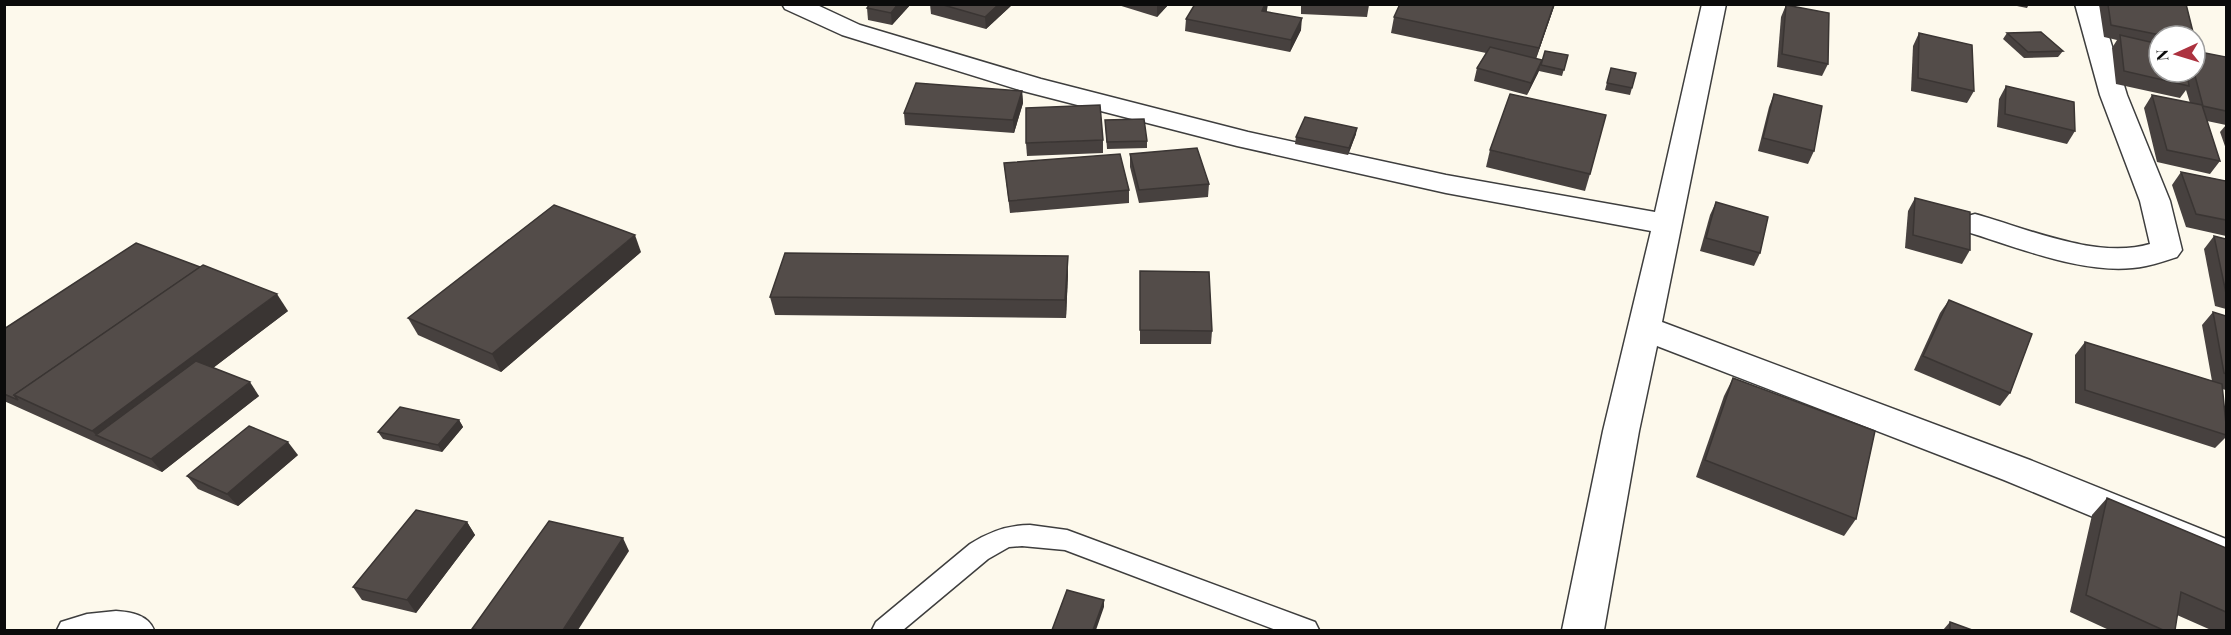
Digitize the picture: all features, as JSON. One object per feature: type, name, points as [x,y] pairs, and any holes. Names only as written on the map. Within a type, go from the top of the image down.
[{"type":"street","points":[[794,4],[851,30],[1032,85],[1125,110],[1247,140],[1446,184],[1668,224]]},
{"type":"street","points":[[1583,630],[1621,431],[1668,224],[1714,4]]},
{"type":"street","points":[[1975,224],[2067,250],[2104,257],[2153,256],[2166,250],[2163,224],[2149,183],[2124,124],[2087,4]]},
{"type":"street","points":[[1645,328],[2017,470],[2226,556]]},
{"type":"lane","points":[[885,630],[984,547],[1006,537],[1033,534],[1067,540],[1306,630]]},
{"type":"lane","points":[[70,630],[103,622],[134,625],[141,630]]},
{"type":"building","points":[[870,4],[898,4],[891,13],[867,8]]},
{"type":"building","points":[[940,4],[999,4],[985,17]]},
{"type":"building","points":[[1195,4],[1265,4],[1262,11],[1302,18],[1291,40],[1186,19]]},
{"type":"building","points":[[1400,4],[1554,4],[1539,48],[1394,17]]},
{"type":"building","points":[[2108,4],[2186,4],[2191,24],[2147,24],[2147,32],[2111,25]]},
{"type":"building","points":[[1786,5],[1829,13],[1828,64],[1782,54]]},
{"type":"building","points":[[2041,32],[2063,51],[2028,52],[2007,33]]},
{"type":"building","points":[[1919,33],[1972,45],[1974,91],[1918,78]]},
{"type":"building","points":[[2120,35],[2147,41],[2147,76],[2124,71]]},
{"type":"building","points":[[1490,47],[1542,60],[1531,83],[1477,68]]},
{"type":"building","points":[[1545,51],[1568,55],[1564,70],[1541,65]]},
{"type":"building","points":[[2207,53],[2226,57],[2226,111],[2203,106],[2197,84],[2207,84]]},
{"type":"building","points":[[1611,68],[1636,73],[1632,88],[1607,83]]},
{"type":"building","points":[[916,83],[1022,91],[1013,120],[904,113]]},
{"type":"building","points":[[2006,86],[2074,102],[2075,131],[2005,114]]},
{"type":"building","points":[[1510,94],[1606,115],[1590,174],[1490,150]]},
{"type":"building","points":[[1774,94],[1822,106],[1814,151],[1763,138]]},
{"type":"building","points":[[2152,95],[2202,105],[2220,161],[2167,150]]},
{"type":"building","points":[[1100,105],[1103,140],[1026,143],[1026,108]]},
{"type":"building","points":[[1305,117],[1357,128],[1349,148],[1296,137]]},
{"type":"building","points":[[1144,119],[1147,141],[1107,142],[1105,120]]},
{"type":"building","points":[[1197,148],[1209,184],[1139,190],[1130,154]]},
{"type":"building","points":[[1120,154],[1129,190],[1009,201],[1004,163]]},
{"type":"building","points":[[2181,172],[2226,181],[2226,220],[2196,214]]},
{"type":"building","points":[[1915,198],[1970,212],[1970,250],[1913,235]]},
{"type":"building","points":[[1716,202],[1768,217],[1760,253],[1706,238]]},
{"type":"building","points":[[554,205],[635,235],[492,354],[408,318]]},
{"type":"building","points":[[2214,236],[2226,239],[2226,293]]},
{"type":"building","points":[[136,243],[200,267],[14,395],[18,400],[4,394],[4,329]]},
{"type":"building","points":[[785,253],[1068,256],[1065,300],[770,297]]},
{"type":"building","points":[[203,265],[277,294],[92,431],[14,395]]},
{"type":"building","points":[[1140,271],[1209,272],[1212,331],[1140,330]]},
{"type":"building","points":[[1949,300],[2032,334],[2010,393],[1923,356]]},
{"type":"building","points":[[2213,312],[2226,316],[2226,374],[2224,373]]},
{"type":"building","points":[[2085,342],[2222,384],[2226,435],[2085,390]]},
{"type":"building","points":[[196,361],[250,382],[151,459],[96,435]]},
{"type":"building","points":[[1733,378],[1875,431],[1856,519],[1705,460]]},
{"type":"building","points":[[400,407],[459,420],[438,445],[378,432]]},
{"type":"building","points":[[249,426],[288,442],[227,494],[187,476]]},
{"type":"building","points":[[2107,498],[2226,548],[2226,612],[2181,592],[2175,630],[2163,630],[2086,595]]},
{"type":"building","points":[[416,510],[467,522],[407,600],[353,587]]},
{"type":"building","points":[[549,521],[623,538],[563,630],[472,629]]},
{"type":"building","points":[[1067,590],[1104,600],[1093,630],[1052,630]]},
{"type":"building","points":[[1950,622],[1972,630],[1950,630]]}]
